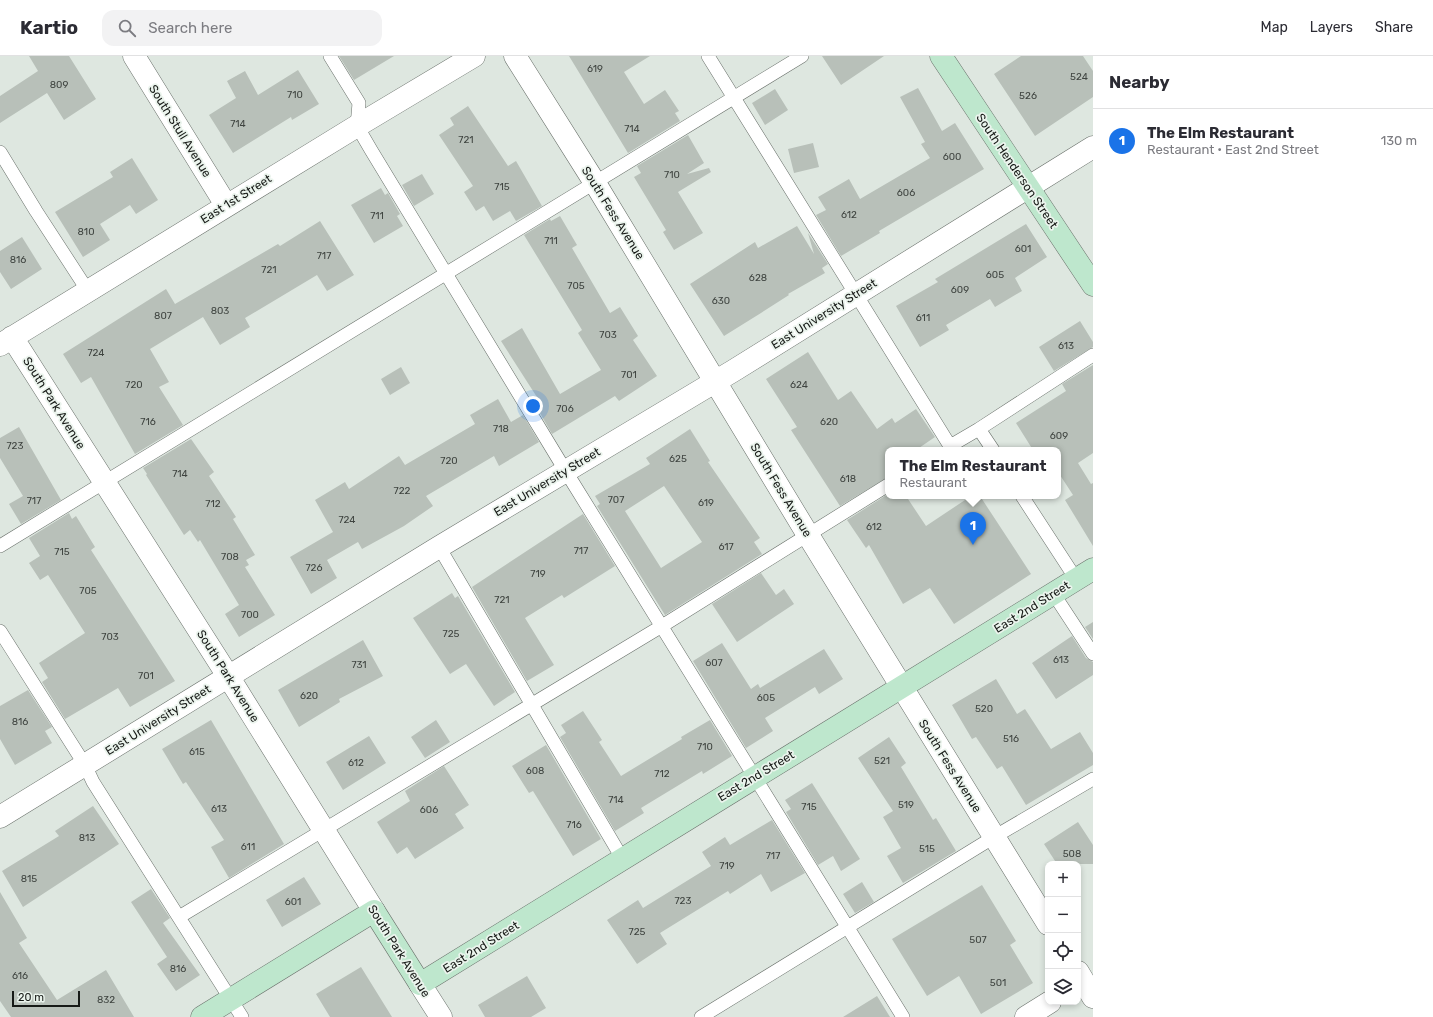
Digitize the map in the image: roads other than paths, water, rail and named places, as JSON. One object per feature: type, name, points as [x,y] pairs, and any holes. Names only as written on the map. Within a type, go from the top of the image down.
[{"type":"street","name":"South Stull Avenue","points":[[134,56],[226,206]]},
{"type":"street","name":"East 1st Street","points":[[6,341],[356,126],[474,56]]},
{"type":"street","name":"South Fess Avenue","points":[[515,56],[716,380],[901,688],[1045,919]]},
{"type":"street","name":"South Henderson Street","points":[[941,56],[1093,285]]},
{"type":"street","name":"East University Street","points":[[0,817],[565,470],[716,380],[1093,146]]},
{"type":"street","name":"South Park Avenue","points":[[6,341],[104,482],[228,676],[441,1017]]},
{"type":"street","name":"East 2nd Street","points":[[420,984],[622,858],[1085,574]]},
{"type":"street","points":[[202,1017],[237,1008],[374,911]]},
{"type":"street","points":[[1026,1017],[1045,1005]]},
{"type":"lane","points":[[330,56],[359,103],[356,126],[565,470],[903,1017]]},
{"type":"lane","points":[[708,56],[855,294],[946,447]]},
{"type":"lane","points":[[0,546],[802,56]]},
{"type":"lane","points":[[0,152],[88,291]]},
{"type":"lane","points":[[949,447],[1093,355]]},
{"type":"lane","points":[[979,429],[990,447]]},
{"type":"lane","points":[[178,917],[532,702],[662,626],[885,487]]},
{"type":"lane","points":[[1024,499],[1085,574]]},
{"type":"lane","points":[[439,547],[532,702],[622,858]]},
{"type":"lane","points":[[1053,593],[1093,654]]},
{"type":"lane","points":[[0,631],[85,765],[93,782],[237,1008]]},
{"type":"lane","points":[[701,1017],[994,837],[1093,779]]},
{"type":"place","name":"The Elm Restaurant","points":[[973,545]]}]
